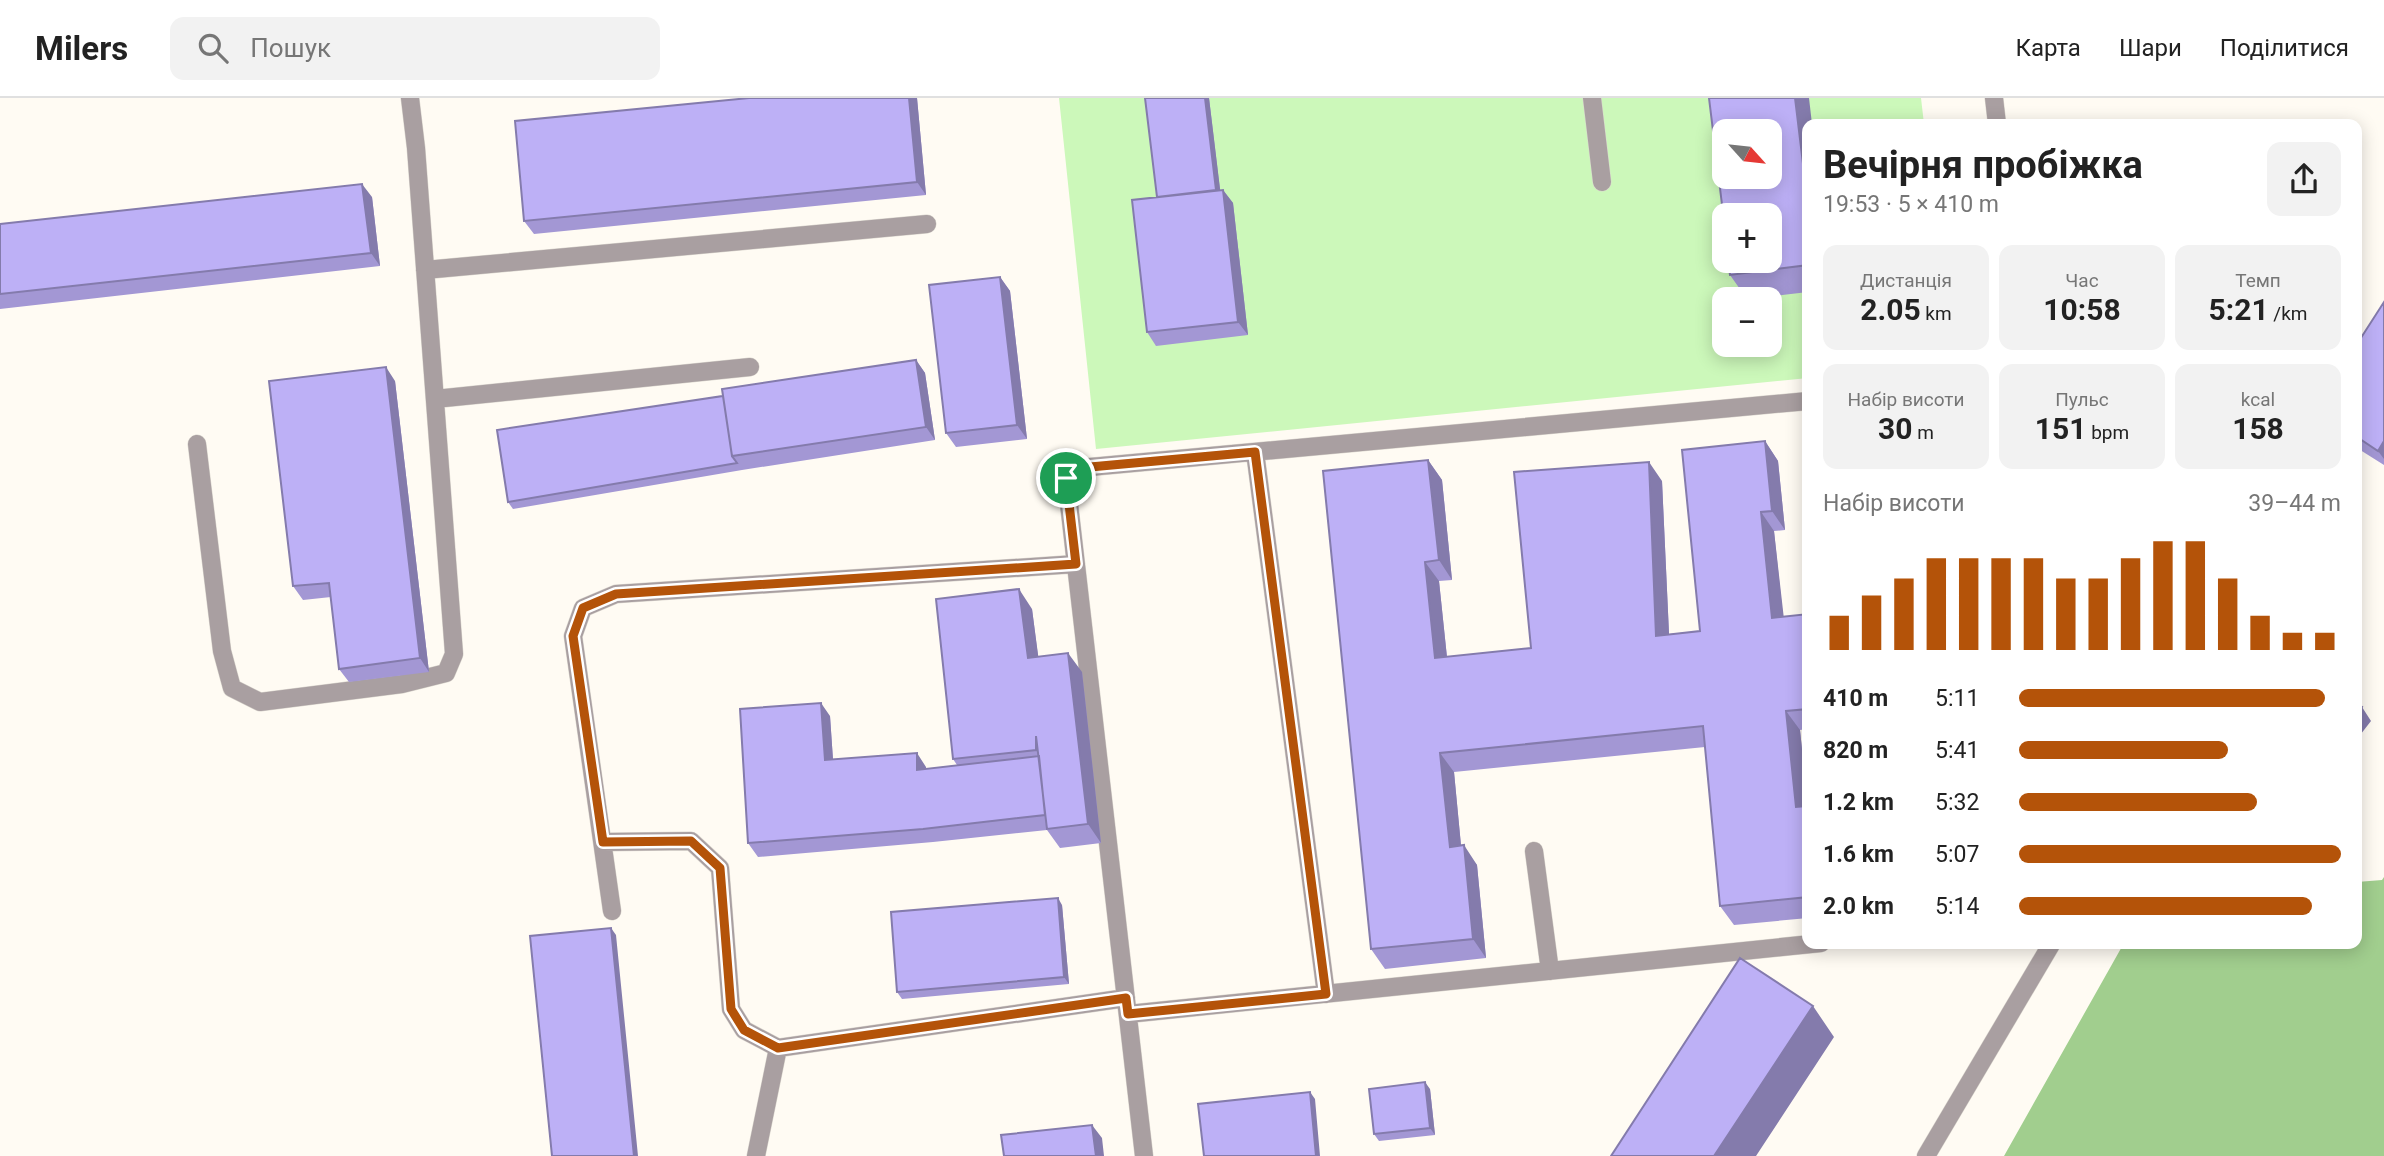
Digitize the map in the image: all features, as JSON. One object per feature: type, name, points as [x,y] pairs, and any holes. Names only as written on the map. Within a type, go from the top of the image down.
[{"type":"street","points":[[197,444],[222,651],[232,688],[260,702],[402,684],[446,673],[454,654],[410,98]]},
{"type":"street","points":[[1592,98],[1602,182]]},
{"type":"street","points":[[1994,98],[1996,119]]},
{"type":"street","points":[[425,270],[927,224]]},
{"type":"street","points":[[435,399],[750,368]]},
{"type":"street","points":[[1144,1156],[1066,478],[1090,467],[1802,402]]},
{"type":"street","points":[[1255,452],[1326,994]]},
{"type":"street","points":[[612,911],[573,636],[583,608],[616,594],[1076,564]]},
{"type":"street","points":[[603,842],[691,841],[720,868],[731,1009],[744,1030],[778,1048],[1127,1006],[1326,994],[1802,945]]},
{"type":"street","points":[[1534,851],[1550,971]]},
{"type":"street","points":[[1926,1156],[2048,949]]},
{"type":"street","points":[[755,1156],[778,1048]]},
{"type":"green space","points":[[1059,98],[1921,98],[1923,119],[1802,119],[1802,379],[1096,449]]},
{"type":"green space","points":[[2384,877],[2384,1156],[2004,1156],[2121,949],[2362,949],[2362,882],[2382,880]]},
{"type":"building","points":[[749,98],[909,98],[917,182],[524,221],[515,121]]},
{"type":"building","points":[[1145,98],[1205,98],[1216,190],[1157,197]]},
{"type":"building","points":[[1709,98],[1795,98],[1802,156],[1802,266],[1782,268],[1782,203],[1722,203],[1720,189],[1782,189],[1782,119],[1712,119],[1712,123]]},
{"type":"building","points":[[362,184],[371,253],[0,294],[0,224]]},
{"type":"building","points":[[1223,190],[1238,322],[1147,332],[1132,200]]},
{"type":"building","points":[[1000,277],[1017,425],[946,433],[929,285]]},
{"type":"building","points":[[2384,302],[2384,441],[2378,451],[2362,440],[2362,336]]},
{"type":"building","points":[[916,360],[926,427],[732,456],[722,389]]},
{"type":"building","points":[[386,367],[420,658],[339,669],[329,583],[293,586],[269,381]]},
{"type":"building","points":[[723,396],[732,456],[737,463],[508,502],[497,430]]},
{"type":"building","points":[[1765,441],[1772,511],[1761,512],[1772,618],[1802,615],[1802,710],[1786,711],[1796,807],[1802,806],[1802,898],[1720,906],[1703,726],[1440,753],[1450,847],[1464,845],[1473,939],[1371,949],[1323,471],[1428,460],[1439,560],[1425,562],[1435,658],[1531,648],[1514,472],[1649,462],[1656,636],[1700,631],[1682,450]]},
{"type":"building","points":[[1019,589],[1028,658],[1068,653],[1088,824],[1047,829],[1036,736],[1036,750],[953,759],[936,599]]},
{"type":"building","points":[[821,703],[825,760],[917,753],[917,770],[1039,756],[1045,815],[923,829],[748,843],[740,709]]},
{"type":"building","points":[[1058,898],[1064,977],[897,992],[891,912]]},
{"type":"building","points":[[611,928],[634,1156],[552,1156],[530,936]]},
{"type":"building","points":[[1740,958],[1813,1006],[1714,1156],[1611,1156]]},
{"type":"building","points":[[1425,1082],[1430,1128],[1374,1134],[1369,1089]]},
{"type":"building","points":[[1310,1092],[1316,1156],[1204,1156],[1198,1104]]},
{"type":"building","points":[[1092,1125],[1096,1156],[1004,1156],[1001,1135]]},
{"type":"route","points":[[1255,452],[1326,994],[1128,1014],[1126,998],[778,1048],[744,1030],[731,1009],[720,868],[691,841],[603,842],[573,636],[583,608],[616,594],[1076,564],[1066,478],[1090,467],[1255,452]]}]
